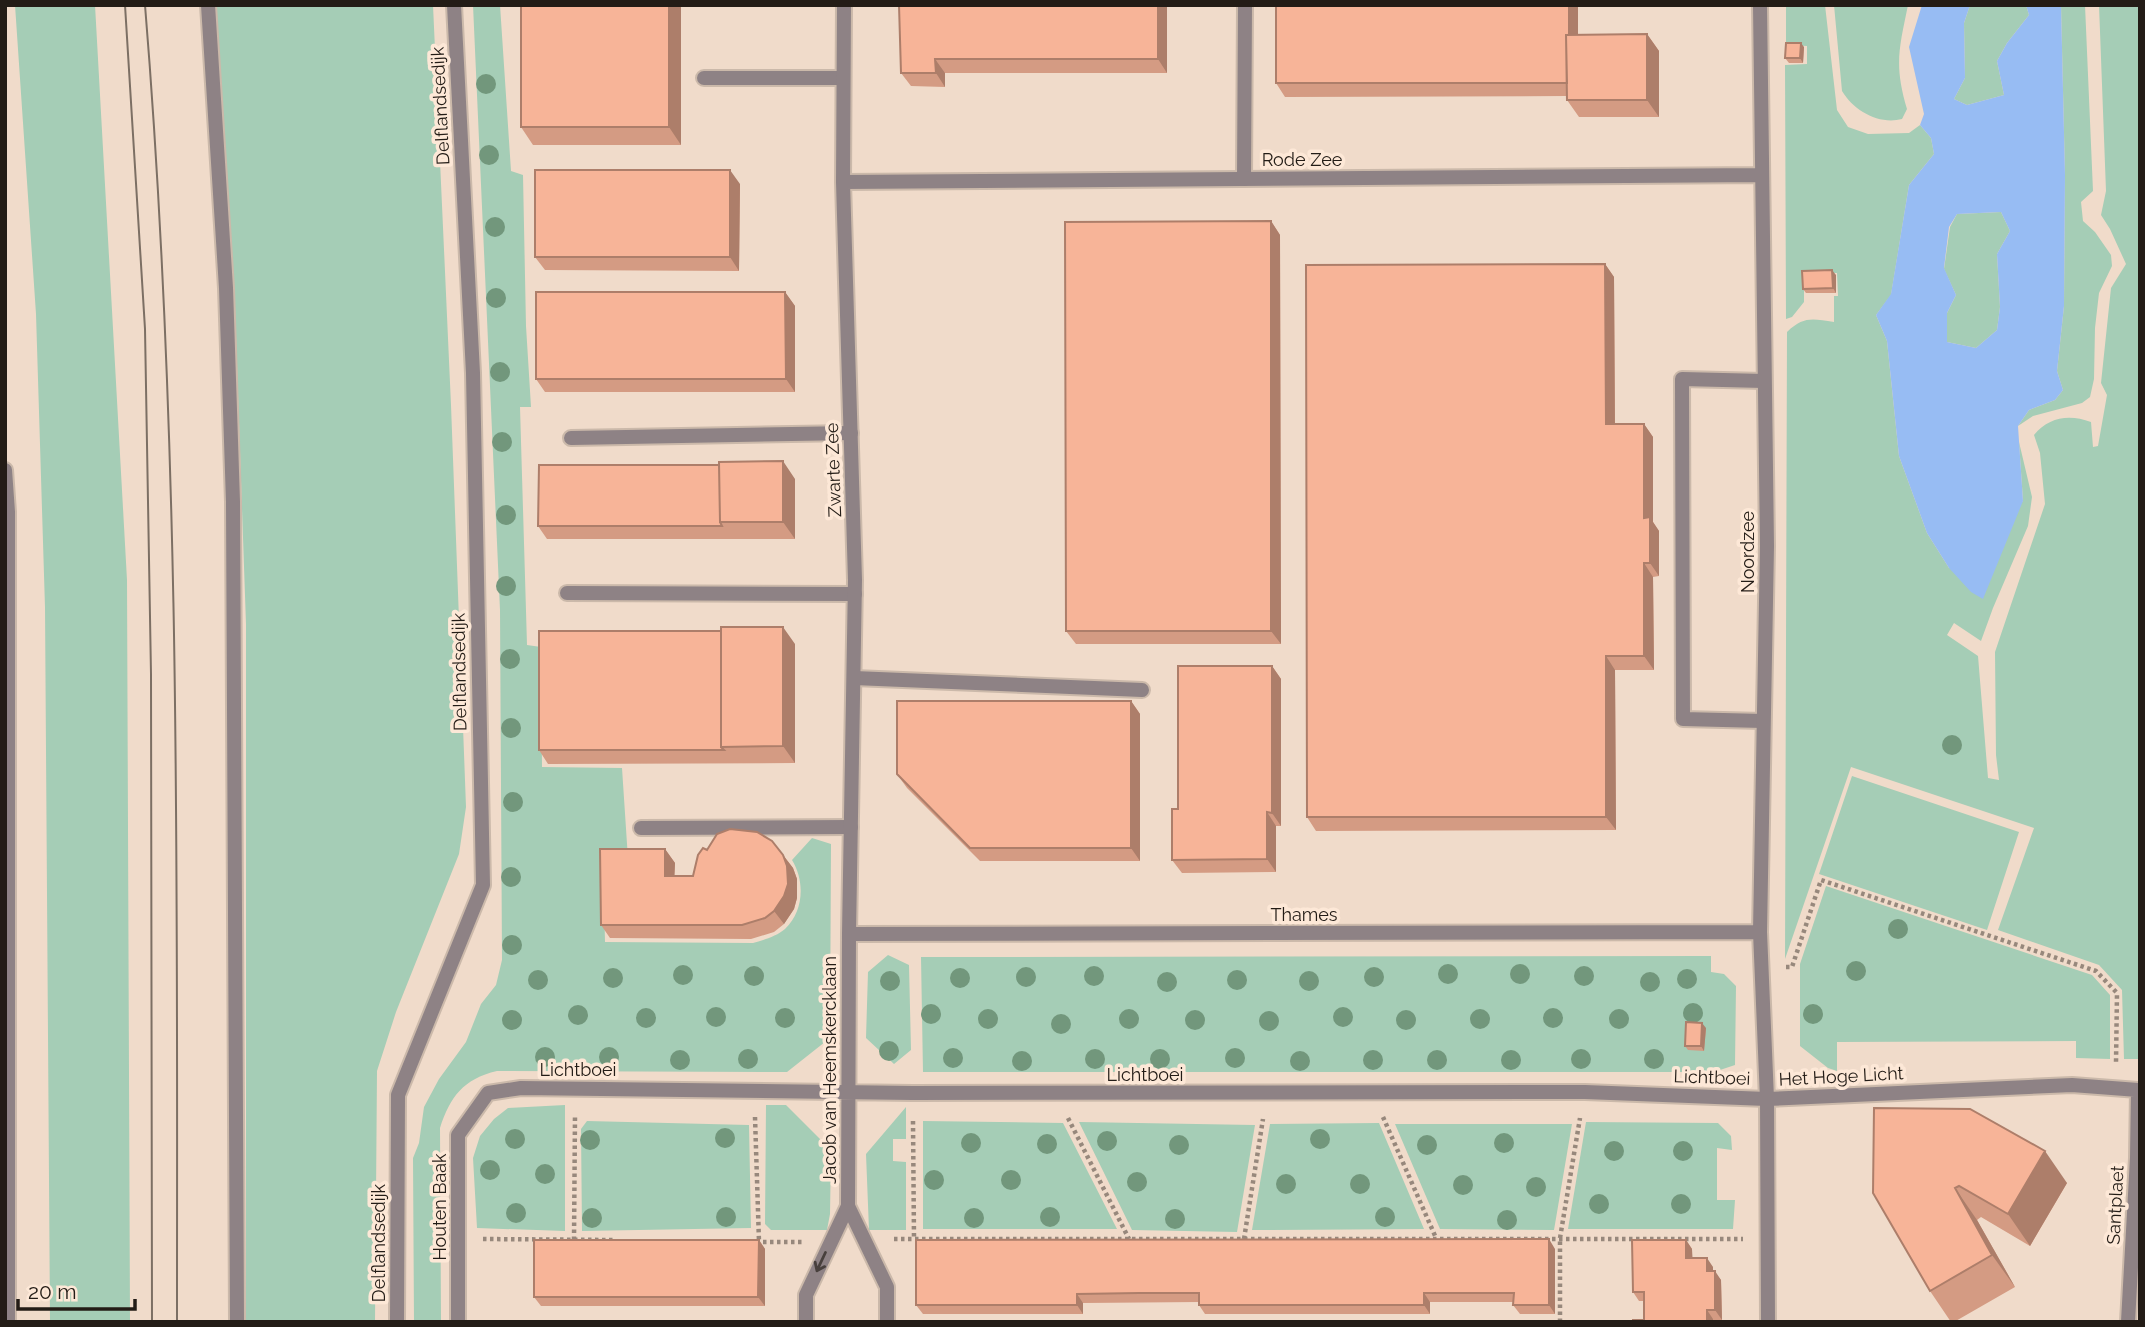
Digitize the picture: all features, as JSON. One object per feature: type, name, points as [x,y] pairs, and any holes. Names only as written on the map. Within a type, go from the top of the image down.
[{"type":"street","points":[[208,5],[226,288],[233,502],[237,1322]]},
{"type":"street","name":"Delflandsedijk","points":[[397,1322],[398,1095],[483,884],[473,373],[454,5]]},
{"type":"street","name":"Zwarte Zee","points":[[844,5],[843,182],[855,594],[849,934]]},
{"type":"street","points":[[1244,179],[1245,5]]},
{"type":"street","name":"Noordzee","points":[[1760,5],[1767,546],[1760,933],[1767,1099]]},
{"type":"street","points":[[704,78],[843,78]]},
{"type":"street","name":"Rode Zee","points":[[843,182],[1761,175]]},
{"type":"street","points":[[1763,721],[1683,719],[1682,379],[1764,381]]},
{"type":"street","points":[[571,438],[850,433]]},
{"type":"street","points":[[5,470],[8,512],[8,1322]]},
{"type":"street","points":[[567,593],[855,594]]},
{"type":"street","points":[[854,678],[1142,690]]},
{"type":"street","points":[[641,828],[851,827]]},
{"type":"street","name":"Thames","points":[[849,934],[1760,933]]},
{"type":"street","name":"Jacob van Heemskercklaan","points":[[806,1322],[806,1295],[848,1206],[849,934]]},
{"type":"street","name":"Het Hoge Licht","points":[[1768,1322],[1767,1099],[2072,1085],[2138,1090]]},
{"type":"street","name":"Lichtboei","points":[[521,1088],[850,1093],[1584,1092],[1767,1099]]},
{"type":"street","name":"Houten Baak","points":[[458,1322],[458,1135],[488,1093],[521,1088]]},
{"type":"street","name":"Santplaet","points":[[2128,1322],[2138,1090]]},
{"type":"street","name":"Jacob van Heemskercklaan","points":[[848,1206],[887,1287],[887,1322]]},
{"type":"path","points":[[1761,968],[1793,967],[1821,880],[2096,971],[2117,993],[2116,1088]]},
{"type":"path","points":[[574,1240],[575,1088]]},
{"type":"path","points":[[754,1090],[759,1242]]},
{"type":"path","points":[[1372,1092],[1436,1238]]},
{"type":"path","points":[[1560,1322],[1560,1238],[1584,1092]]},
{"type":"path","points":[[913,1093],[914,1239]]},
{"type":"path","points":[[1055,1093],[1129,1239]]},
{"type":"path","points":[[1244,1239],[1267,1094]]},
{"type":"path","points":[[458,1239],[627,1240]]},
{"type":"path","points":[[865,1240],[1768,1240]]},
{"type":"path","points":[[746,1241],[831,1242]]},
{"type":"green space","points":[[15,5],[95,5],[127,580],[130,1322],[50,1322],[45,607],[36,314]]},
{"type":"green space","points":[[216,5],[433,5],[466,807],[459,854],[396,1012],[377,1071],[375,1322],[246,1322],[246,624],[235,307]]},
{"type":"green space","points":[[473,5],[500,5],[511,171],[523,175],[526,326],[531,407],[520,407],[527,645],[541,647],[542,767],[622,768],[628,859],[603,859],[605,942],[753,943],[774,936],[791,922],[799,905],[801,886],[792,860],[812,838],[831,844],[830,1038],[787,1072],[497,1071],[467,1084],[453,1098],[440,1128],[441,1322],[414,1322],[413,1158],[419,1143],[424,1107],[439,1079],[466,1042],[481,1004],[496,985],[502,960],[500,610]]},
{"type":"green space","points":[[1786,5],[1825,5],[1837,110],[1848,127],[1868,134],[1909,133],[1920,125],[1931,138],[1934,154],[1909,185],[1891,295],[1876,315],[1887,341],[1899,456],[1927,533],[1949,568],[2023,501],[2019,442],[2032,497],[2028,526],[1981,641],[1954,623],[1947,635],[1978,656],[1988,778],[1999,780],[1996,755],[1995,652],[2045,504],[2040,453],[2034,435],[2053,421],[2075,418],[2091,422],[2093,447],[2098,446],[2107,395],[2101,383],[2111,288],[2126,264],[2101,215],[2106,191],[2099,5],[2140,5],[2140,1059],[2124,1059],[2122,990],[2099,965],[1998,930],[2034,828],[1851,767],[1785,959],[1787,332],[1798,323],[1809,320],[1834,322],[1834,296],[1838,296],[1837,273],[1804,272],[1804,302],[1792,317],[1786,319],[1785,65],[1807,64],[1807,46],[1786,45]]},
{"type":"green space","points":[[1834,5],[1908,5],[1899,57],[1900,80],[1907,109],[1902,119],[1885,120],[1868,115],[1853,105],[1842,91]]},
{"type":"green space","points":[[1970,5],[2026,5],[2029,15],[1997,61],[2004,95],[1967,105],[1954,99],[1965,78],[1964,23]]},
{"type":"green space","points":[[2061,5],[2085,5],[2093,191],[2081,202],[2083,221],[2095,232],[2111,255],[2112,266],[2099,293],[2094,379],[2090,397],[2082,403],[2033,416],[2018,426],[2029,410],[2055,400],[2063,390],[2057,371],[2064,306],[2065,175]]},
{"type":"green space","points":[[2001,212],[2010,231],[1997,254],[2000,307],[1997,330],[1976,348],[1947,342],[1947,313],[1956,295],[1944,269],[1950,227],[1957,214]]},
{"type":"green space","points":[[1852,776],[2019,832],[1987,930],[1819,874]]},
{"type":"green space","points":[[1826,886],[2092,975],[2110,995],[2110,1059],[2076,1058],[2076,1041],[1837,1042],[1837,1071],[1828,1068],[1800,1046],[1800,964]]},
{"type":"green space","points":[[888,955],[909,965],[911,1050],[894,1064],[866,1038],[868,972]]},
{"type":"green space","points":[[1711,956],[1711,972],[1724,974],[1736,986],[1735,1065],[1714,1072],[923,1072],[921,957]]},
{"type":"green space","points":[[565,1105],[565,1231],[477,1228],[473,1158],[480,1136],[494,1119],[508,1108]]},
{"type":"green space","points":[[766,1105],[786,1105],[831,1150],[830,1214],[827,1230],[771,1230],[765,1224]]},
{"type":"green space","points":[[906,1107],[906,1139],[893,1139],[893,1161],[906,1162],[906,1230],[869,1230],[866,1154]]},
{"type":"green space","points":[[587,1121],[749,1125],[751,1228],[582,1231],[581,1129]]},
{"type":"green space","points":[[923,1121],[1063,1123],[1117,1229],[923,1229]]},
{"type":"green space","points":[[1079,1122],[1255,1125],[1237,1232],[1132,1230]]},
{"type":"green space","points":[[1586,1122],[1718,1123],[1731,1136],[1732,1150],[1717,1148],[1717,1200],[1735,1200],[1733,1229],[1568,1229]]},
{"type":"green space","points":[[1379,1123],[1424,1229],[1252,1230],[1270,1124]]},
{"type":"green space","points":[[1395,1124],[1572,1124],[1554,1230],[1440,1229]]},
{"type":"water","points":[[1922,5],[1970,5],[1964,23],[1965,78],[1954,99],[1967,105],[2004,95],[1997,61],[2029,15],[2026,5],[2061,5],[2065,175],[2064,306],[2057,371],[2063,390],[2055,400],[2029,410],[2018,426],[2023,501],[1983,599],[1971,592],[1949,568],[1927,533],[1899,456],[1887,341],[1876,315],[1891,294],[1909,185],[1934,154],[1931,138],[1920,125],[1924,114],[1909,47]],"holes":[[[2001,212],[2010,231],[1997,254],[2000,307],[1997,330],[1976,348],[1947,342],[1947,313],[1956,295],[1944,268],[1949,227],[1957,214]]]},
{"type":"building","points":[[521,5],[669,5],[669,127],[521,127]]},
{"type":"building","points":[[899,5],[1158,5],[1158,59],[935,59],[936,73],[901,73]]},
{"type":"building","points":[[1276,5],[1569,5],[1569,35],[1566,35],[1567,83],[1276,83]]},
{"type":"building","points":[[1647,34],[1647,100],[1567,100],[1566,35]]},
{"type":"building","points":[[1786,43],[1801,43],[1800,58],[1785,58]]},
{"type":"building","points":[[535,170],[730,170],[730,257],[535,257]]},
{"type":"building","points":[[1271,221],[1271,631],[1066,631],[1065,222]]},
{"type":"building","points":[[1605,264],[1606,424],[1644,424],[1644,518],[1650,517],[1650,563],[1644,563],[1644,656],[1606,656],[1606,817],[1307,817],[1306,265]]},
{"type":"building","points":[[1832,270],[1833,288],[1803,289],[1802,271]]},
{"type":"building","points":[[536,292],[785,292],[786,379],[536,379]]},
{"type":"building","points":[[783,461],[783,522],[720,522],[719,462]]},
{"type":"building","points":[[539,465],[719,465],[722,526],[538,526]]},
{"type":"building","points":[[721,627],[783,627],[783,746],[721,747]]},
{"type":"building","points":[[539,631],[721,631],[721,747],[724,750],[539,750]]},
{"type":"building","points":[[1178,666],[1272,666],[1272,813],[1267,812],[1267,859],[1172,860],[1172,809],[1178,809]]},
{"type":"building","points":[[897,701],[1131,701],[1131,848],[970,848],[897,774]]},
{"type":"building","points":[[730,829],[757,832],[772,841],[783,855],[788,884],[774,911],[765,918],[742,925],[601,925],[600,849],[665,849],[665,876],[693,876],[698,855],[703,848],[707,850],[717,834]]},
{"type":"building","points":[[1686,1022],[1702,1023],[1701,1046],[1685,1046]]},
{"type":"building","points":[[1874,1108],[1970,1109],[2045,1151],[2008,1214],[1959,1186],[1955,1188],[1992,1255],[1930,1291],[1873,1193]]},
{"type":"building","points":[[1549,1239],[1549,1305],[1513,1305],[1514,1293],[1424,1293],[1424,1305],[1199,1305],[1199,1293],[1139,1293],[1077,1294],[1077,1305],[916,1305],[916,1240]]},
{"type":"building","points":[[534,1240],[759,1240],[758,1297],[534,1297]]},
{"type":"building","points":[[1632,1240],[1686,1240],[1686,1258],[1707,1258],[1707,1271],[1715,1271],[1715,1310],[1707,1310],[1707,1322],[1633,1322],[1644,1320],[1644,1292],[1633,1292]]},
{"type":"tram line","points":[[125,5],[145,329],[151,674],[152,1322]]},
{"type":"tram line","points":[[145,5],[157,169],[171,498],[176,828],[177,1322]]}]
